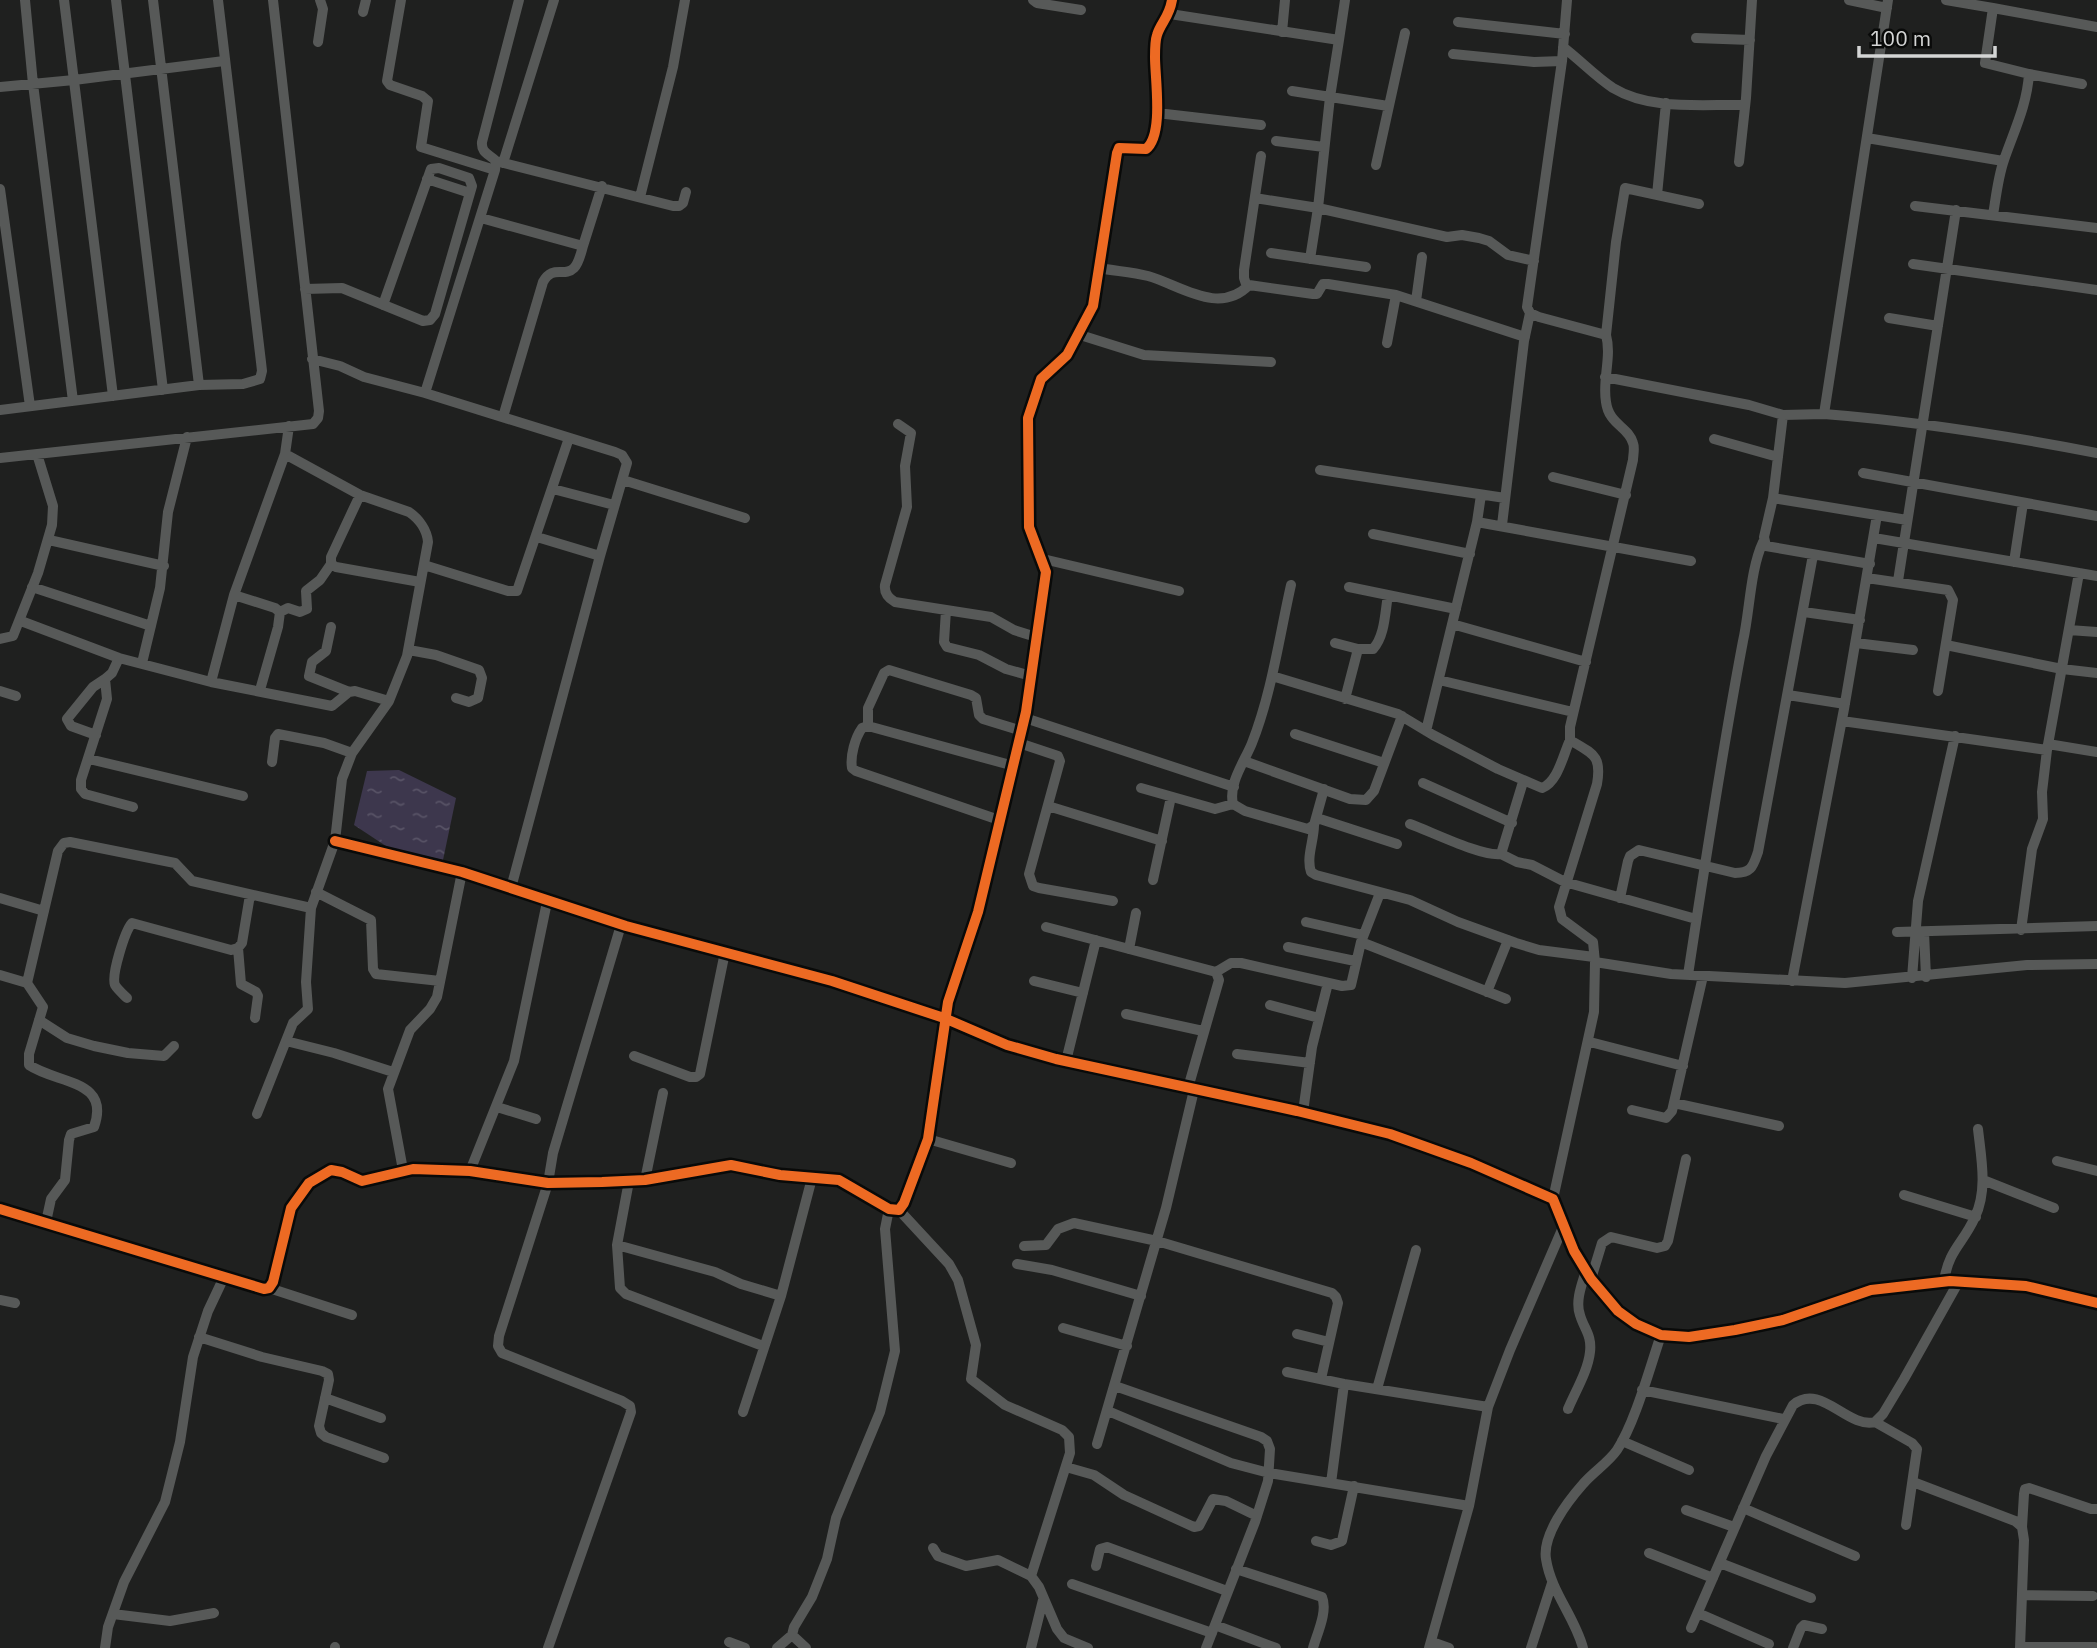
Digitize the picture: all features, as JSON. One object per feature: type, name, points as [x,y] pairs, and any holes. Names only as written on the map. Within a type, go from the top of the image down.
[{"type":"street","points":[[24,0],[73,401]]},
{"type":"street","points":[[64,0],[113,396]]},
{"type":"street","points":[[116,0],[163,390]]},
{"type":"street","points":[[153,0],[199,385]]},
{"type":"street","points":[[0,410],[199,385],[253,382],[260,379],[262,371],[218,0]]},
{"type":"street","points":[[0,458],[313,424],[318,418],[273,0]]},
{"type":"street","points":[[318,42],[323,9],[320,0]]},
{"type":"street","points":[[363,12],[366,0]]},
{"type":"street","points":[[401,0],[387,81],[390,85],[422,96],[428,101],[421,147],[602,186],[679,206],[683,203],[686,192]]},
{"type":"street","points":[[498,165],[485,153],[482,142],[519,0]]},
{"type":"street","points":[[425,393],[498,165],[555,0]]},
{"type":"street","points":[[640,197],[673,67],[685,0]]},
{"type":"street","points":[[1033,0],[1081,10]]},
{"type":"street","points":[[778,1648],[792,1634],[812,1597],[827,1559],[836,1518],[880,1412],[895,1352],[885,1229],[894,1210],[904,1203],[928,1139],[944,1018],[978,912],[1002,821],[1025,718],[1037,637],[1046,572],[1029,527],[1028,418],[1041,379],[1067,355],[1093,306],[1119,148],[1150,147],[1157,113],[1157,35],[1170,14],[1172,0]]},
{"type":"street","points":[[1282,32],[1285,0]]},
{"type":"street","points":[[1310,259],[1345,0]]},
{"type":"street","points":[[1502,525],[1530,313],[1527,307],[1562,61],[1567,0]]},
{"type":"street","points":[[1739,163],[1752,0]]},
{"type":"street","points":[[1824,414],[1888,4],[1849,0]]},
{"type":"street","points":[[1947,0],[2097,27]]},
{"type":"street","points":[[1993,8],[1985,63],[2082,84]]},
{"type":"street","points":[[1170,14],[1339,40]]},
{"type":"street","points":[[1458,22],[1565,34]]},
{"type":"street","points":[[1376,165],[1405,33]]},
{"type":"street","points":[[1696,38],[1750,40]]},
{"type":"street","points":[[1563,47],[1613,88],[1638,100],[1745,105]]},
{"type":"street","points":[[1453,54],[1534,62],[1562,61]]},
{"type":"street","points":[[0,87],[224,61]]},
{"type":"street","points":[[1993,215],[2003,162],[2014,139],[2028,95],[2029,74]]},
{"type":"street","points":[[1292,91],[1388,106]]},
{"type":"street","points":[[1657,195],[1666,103]]},
{"type":"street","points":[[1157,113],[1261,125]]},
{"type":"street","points":[[1867,138],[2003,162]]},
{"type":"street","points":[[1276,141],[1324,147]]},
{"type":"street","points":[[1247,287],[1244,278],[1261,156]]},
{"type":"street","points":[[305,289],[342,288],[383,305],[422,321],[430,320],[435,314],[470,193],[472,181],[469,178],[439,168],[431,169],[383,305]]},
{"type":"street","points":[[503,418],[543,282],[548,274],[554,271],[569,272],[574,268],[602,186]]},
{"type":"street","points":[[1272,676],[1402,716],[1523,782],[1542,788],[1547,786],[1553,779],[1570,740],[1573,712],[1633,460],[1633,443],[1625,431],[1610,418],[1606,403],[1605,377],[1609,345],[1606,335],[1625,188],[1699,204]]},
{"type":"street","points":[[0,189],[30,407]]},
{"type":"street","points":[[1255,198],[1318,208],[1447,237],[1462,235],[1479,238],[1489,241],[1508,255],[1534,261]]},
{"type":"street","points":[[1915,206],[2097,228]]},
{"type":"street","points":[[1898,581],[1956,210]]},
{"type":"street","points":[[481,218],[583,246]]},
{"type":"street","points":[[1271,253],[1366,267]]},
{"type":"street","points":[[1416,301],[1422,257]]},
{"type":"street","points":[[1913,264],[2097,290]]},
{"type":"street","points":[[1099,268],[1149,276],[1207,298],[1239,295],[1247,287],[1254,285],[1313,295],[1317,294],[1323,284],[1328,284],[1396,295],[1525,337]]},
{"type":"street","points":[[1387,343],[1396,295]]},
{"type":"street","points":[[1530,313],[1606,335]]},
{"type":"street","points":[[1889,318],[1938,326]]},
{"type":"street","points":[[1077,334],[1144,355],[1271,362]]},
{"type":"street","points":[[312,359],[622,455],[627,463],[512,888]]},
{"type":"street","points":[[1605,377],[1749,405],[1783,415],[1824,414],[1924,426],[2097,453]]},
{"type":"street","points":[[1688,975],[1756,562],[1773,498],[1783,415]]},
{"type":"street","points":[[898,424],[911,433],[905,466],[908,499],[884,590],[889,599],[991,617],[1014,630],[1037,637]]},
{"type":"street","points":[[211,682],[234,595],[285,454],[289,426]]},
{"type":"street","points":[[142,663],[164,566],[165,527],[187,437]]},
{"type":"street","points":[[424,565],[508,592],[517,591],[569,438]]},
{"type":"street","points":[[1714,439],[1779,457]]},
{"type":"street","points":[[0,639],[13,636],[49,540],[53,506],[37,454]]},
{"type":"street","points":[[257,1114],[293,1023],[308,1009],[306,982],[311,908],[335,841],[342,779],[352,752],[389,701],[409,650],[428,542],[427,534],[416,517],[360,495],[285,454]]},
{"type":"street","points":[[1320,470],[1505,498]]},
{"type":"street","points":[[1863,474],[2097,516]]},
{"type":"street","points":[[1553,477],[1626,495]]},
{"type":"street","points":[[623,480],[745,518]]},
{"type":"street","points":[[553,489],[614,505]]},
{"type":"street","points":[[280,612],[288,608],[304,612],[307,609],[306,591],[320,580],[331,564],[331,557],[360,495]]},
{"type":"street","points":[[1426,731],[1477,522],[1481,495]]},
{"type":"street","points":[[1773,498],[1907,520]]},
{"type":"street","points":[[2014,562],[2023,503]]},
{"type":"street","points":[[1792,981],[1842,721],[1877,515]]},
{"type":"street","points":[[1477,522],[1691,561]]},
{"type":"street","points":[[1373,534],[1469,554]]},
{"type":"street","points":[[537,537],[600,556]]},
{"type":"street","points":[[1874,538],[2097,576]]},
{"type":"street","points":[[49,540],[164,566]]},
{"type":"street","points":[[1763,542],[1773,549],[1870,564]]},
{"type":"street","points":[[1620,898],[1628,861],[1630,856],[1639,850],[1745,873],[1754,865],[1813,555]]},
{"type":"street","points":[[1043,559],[1179,591]]},
{"type":"street","points":[[331,564],[420,582]]},
{"type":"street","points":[[2021,930],[2032,849],[2043,819],[2042,792],[2048,747],[2079,573]]},
{"type":"street","points":[[1867,578],[1948,590],[1952,594],[1938,691]]},
{"type":"street","points":[[1233,804],[1234,787],[1266,704],[1292,585]]},
{"type":"street","points":[[32,587],[151,626]]},
{"type":"street","points":[[1349,587],[1456,608]]},
{"type":"street","points":[[234,595],[280,612]]},
{"type":"street","points":[[1335,643],[1358,649],[1373,649],[1377,645],[1388,595]]},
{"type":"street","points":[[946,610],[944,642],[947,647],[979,655],[1006,669],[1031,676]]},
{"type":"street","points":[[260,690],[280,612]]},
{"type":"street","points":[[1804,612],[1860,620]]},
{"type":"street","points":[[20,621],[119,658],[211,682],[332,706],[349,692],[355,691],[389,701]]},
{"type":"street","points":[[1452,624],[1586,662]]},
{"type":"street","points":[[331,626],[326,651],[312,662],[309,676],[349,692]]},
{"type":"street","points":[[2069,630],[2097,632]]},
{"type":"street","points":[[1856,643],[1913,650]]},
{"type":"street","points":[[1946,645],[2062,669],[2097,673]]},
{"type":"street","points":[[1345,699],[1358,649]]},
{"type":"street","points":[[409,650],[443,657],[482,673],[478,698],[469,702],[456,698]]},
{"type":"street","points":[[96,735],[71,726],[67,719],[93,687],[112,673],[119,658]]},
{"type":"street","points":[[868,726],[868,708],[884,673],[888,670],[971,695],[975,698],[979,715],[983,719],[1022,731]]},
{"type":"street","points":[[105,679],[107,699],[81,780],[81,789],[85,794],[133,807]]},
{"type":"street","points":[[1439,680],[1573,712]]},
{"type":"street","points":[[0,691],[16,696]]},
{"type":"street","points":[[1788,695],[1845,704]]},
{"type":"street","points":[[1244,761],[1350,799],[1366,800],[1374,791],[1402,716]]},
{"type":"street","points":[[1025,718],[1234,787]]},
{"type":"street","points":[[1842,721],[2097,752]]},
{"type":"street","points":[[1002,821],[856,771],[851,762],[858,733],[862,727],[868,726],[1014,766]]},
{"type":"street","points":[[272,762],[278,734],[324,743],[352,752]]},
{"type":"street","points":[[1295,734],[1384,764]]},
{"type":"street","points":[[1912,978],[1931,836],[1946,785],[1955,736]]},
{"type":"street","points":[[1570,740],[1594,755],[1599,765],[1597,784],[1559,907],[1562,919],[1593,942],[1594,1012],[1590,1042],[1553,1199],[1574,1251],[1588,1275],[1618,1311],[1636,1324],[1661,1335],[1689,1337],[1783,1320],[1871,1290],[1944,1281],[2026,1286],[2097,1303]]},
{"type":"street","points":[[1019,743],[1058,756],[1059,765],[1028,874],[1030,881],[1039,888],[1113,901]]},
{"type":"street","points":[[89,759],[243,796]]},
{"type":"street","points":[[1501,854],[1523,782]]},
{"type":"street","points":[[1423,783],[1512,823]]},
{"type":"street","points":[[1141,788],[1215,810],[1233,804],[1245,811],[1300,828],[1308,829],[1315,822]]},
{"type":"street","points":[[1324,789],[1308,862],[1311,872],[1380,894],[1410,900],[1458,922],[1539,950],[1688,975],[1845,983],[2027,965],[2097,964]]},
{"type":"street","points":[[1153,880],[1171,797]]},
{"type":"street","points":[[1048,806],[1162,841]]},
{"type":"street","points":[[1315,822],[1397,844]]},
{"type":"street","points":[[1410,824],[1481,852],[1501,854],[1517,862],[1532,865],[1565,882],[1696,919]]},
{"type":"street","points":[[335,841],[461,872],[621,925],[832,981],[944,1018],[1007,1045],[1066,1061],[1303,1112],[1390,1134],[1471,1163],[1553,1199]]},
{"type":"street","points":[[27,983],[60,847],[70,842],[175,863],[192,881],[311,908]]},
{"type":"street","points":[[402,1170],[388,1097],[393,1072],[410,1030],[434,1003],[461,872]]},
{"type":"street","points":[[316,892],[371,920],[373,969],[376,974],[440,981]]},
{"type":"street","points":[[1046,927],[1216,972],[1231,963],[1241,963],[1342,986],[1350,985],[1362,938],[1380,894]]},
{"type":"street","points":[[127,998],[117,988],[114,977],[127,931],[132,923],[231,950],[242,943],[250,895]]},
{"type":"street","points":[[0,898],[44,911]]},
{"type":"street","points":[[470,1171],[514,1061],[547,902]]},
{"type":"street","points":[[1129,949],[1136,913]]},
{"type":"street","points":[[1306,922],[1362,938],[1506,999]]},
{"type":"street","points":[[548,1648],[631,1412],[630,1406],[622,1401],[502,1353],[498,1346],[499,1336],[548,1183],[553,1153],[621,925]]},
{"type":"street","points":[[1897,932],[2097,926]]},
{"type":"street","points":[[1919,932],[1926,977]]},
{"type":"street","points":[[1066,1061],[1096,940]]},
{"type":"street","points":[[1487,992],[1508,940]]},
{"type":"street","points":[[1287,947],[1355,961]]},
{"type":"street","points":[[238,948],[240,984],[256,992],[258,996],[255,1018]]},
{"type":"street","points":[[634,1056],[690,1077],[696,1077],[700,1073],[725,952]]},
{"type":"street","points":[[1097,1444],[1157,1241],[1203,1031],[1219,980],[1216,972]]},
{"type":"street","points":[[0,975],[27,983],[43,1007],[29,1054],[29,1065],[87,1089],[97,1103],[94,1127],[71,1134],[65,1180],[51,1199],[46,1222]]},
{"type":"street","points":[[1632,1110],[1666,1118],[1672,1111],[1703,976]]},
{"type":"street","points":[[1034,981],[1083,993]]},
{"type":"street","points":[[1303,1112],[1310,1063],[1328,983]]},
{"type":"street","points":[[1270,1005],[1319,1018]]},
{"type":"street","points":[[1126,1014],[1203,1031]]},
{"type":"street","points":[[39,1020],[67,1038],[128,1053],[164,1056],[174,1046]]},
{"type":"street","points":[[286,1041],[393,1072]]},
{"type":"street","points":[[1590,1042],[1683,1066]]},
{"type":"street","points":[[1237,1054],[1310,1063]]},
{"type":"street","points":[[645,1180],[663,1093]]},
{"type":"street","points":[[1674,1103],[1779,1126]]},
{"type":"street","points":[[497,1107],[536,1119]]},
{"type":"street","points":[[1944,1281],[1948,1258],[1976,1217],[1983,1180],[1978,1129]]},
{"type":"street","points":[[928,1139],[1010,1163]]},
{"type":"street","points":[[1568,1409],[1585,1371],[1590,1352],[1589,1331],[1579,1314],[1579,1304],[1602,1243],[1611,1237],[1657,1248],[1665,1246],[1686,1159]]},
{"type":"street","points":[[2057,1161],[2097,1171]]},
{"type":"street","points":[[0,1209],[264,1289],[273,1282],[291,1208],[310,1183],[331,1170],[362,1181],[402,1170],[470,1171],[548,1183],[645,1180],[730,1165],[839,1180],[894,1210],[950,1264],[958,1280],[975,1345],[971,1378],[1005,1405],[1062,1430],[1069,1437],[1071,1445],[1066,1467],[1031,1576]]},
{"type":"street","points":[[743,1412],[781,1296],[812,1178]]},
{"type":"street","points":[[1983,1180],[2054,1208]]},
{"type":"street","points":[[629,1181],[617,1245],[620,1288],[626,1294],[764,1346]]},
{"type":"street","points":[[1904,1195],[1976,1217]]},
{"type":"street","points":[[1024,1246],[1046,1245],[1058,1229],[1074,1223],[1157,1241],[1332,1293],[1338,1303],[1321,1379]]},
{"type":"street","points":[[1449,1648],[1430,1645],[1469,1506],[1488,1407],[1564,1225]]},
{"type":"street","points":[[617,1245],[715,1272],[741,1284],[781,1296]]},
{"type":"street","points":[[1377,1389],[1416,1250]]},
{"type":"street","points":[[1017,1264],[1052,1270],[1141,1296]]},
{"type":"street","points":[[105,1648],[124,1582],[165,1502],[180,1441],[190,1369],[199,1337],[225,1275]]},
{"type":"street","points":[[1875,1422],[1883,1414],[1904,1379],[1959,1281]]},
{"type":"street","points":[[269,1287],[352,1315]]},
{"type":"street","points":[[0,1300],[15,1303]]},
{"type":"street","points":[[1063,1328],[1127,1346]]},
{"type":"street","points":[[1297,1334],[1329,1342]]},
{"type":"street","points":[[1583,1648],[1552,1583],[1545,1557],[1548,1541],[1558,1517],[1583,1484],[1616,1451],[1622,1441],[1661,1335]]},
{"type":"street","points":[[199,1337],[328,1374],[330,1380],[318,1426],[321,1433],[384,1458]]},
{"type":"street","points":[[1287,1372],[1488,1407]]},
{"type":"street","points":[[1331,1483],[1344,1384]]},
{"type":"street","points":[[1115,1386],[1268,1441],[1269,1473],[1257,1516],[1206,1648]]},
{"type":"street","points":[[1642,1390],[1783,1419]]},
{"type":"street","points":[[325,1398],[381,1418]]},
{"type":"street","points":[[1691,1628],[1783,1419],[1798,1400],[1812,1398],[1864,1422],[1875,1422],[1912,1443],[1917,1449],[1906,1525]]},
{"type":"street","points":[[1108,1410],[1231,1463],[1269,1473],[1469,1506]]},
{"type":"street","points":[[1622,1441],[1689,1470]]},
{"type":"street","points":[[1066,1467],[1094,1475],[1124,1495],[1196,1528],[1213,1499],[1226,1501],[1257,1516]]},
{"type":"street","points":[[1913,1482],[2015,1521],[2022,1527]]},
{"type":"street","points":[[1316,1541],[1331,1545],[1342,1541],[1354,1486]]},
{"type":"street","points":[[2095,1647],[2020,1647],[2025,1489],[2097,1509]]},
{"type":"street","points":[[1743,1508],[1855,1556]]},
{"type":"street","points":[[1686,1510],[1734,1527]]},
{"type":"street","points":[[1096,1566],[1100,1549],[1107,1547],[1227,1591]]},
{"type":"street","points":[[933,1548],[938,1556],[966,1566],[998,1560],[1031,1576],[1064,1638],[1088,1648]]},
{"type":"street","points":[[1649,1553],[1713,1578]]},
{"type":"street","points":[[1720,1563],[1811,1598]]},
{"type":"street","points":[[1236,1569],[1322,1597],[1325,1602],[1324,1609],[1313,1648]]},
{"type":"street","points":[[1531,1648],[1552,1583]]},
{"type":"street","points":[[1072,1584],[1276,1648]]},
{"type":"street","points":[[2022,1595],[2093,1596]]},
{"type":"street","points":[[1031,1648],[1043,1599]]},
{"type":"street","points":[[113,1614],[170,1621],[214,1613]]},
{"type":"street","points":[[1698,1613],[1769,1644]]},
{"type":"street","points":[[1793,1648],[1804,1625],[1822,1629]]},
{"type":"street","points":[[792,1634],[796,1641],[806,1648]]},
{"type":"street","points":[[729,1642],[745,1648]]},
{"type":"water","points":[[399,770],[456,798],[443,860],[389,848],[354,825],[367,771]]},
{"type":"cycle path","points":[[0,1209],[264,1289],[269,1288],[273,1282],[291,1208],[309,1183],[331,1170],[362,1181],[413,1169],[470,1171],[548,1183],[645,1180],[731,1165],[780,1175],[839,1180],[889,1209],[899,1210],[928,1139],[948,1002],[978,912],[1026,712],[1046,572],[1029,527],[1028,418],[1041,379],[1067,355],[1093,306],[1119,148],[1146,149],[1152,142],[1157,120],[1156,40],[1172,0]]},
{"type":"cycle path","points":[[335,841],[462,872],[626,926],[832,981],[944,1018],[1007,1045],[1056,1059],[1390,1134],[1471,1163],[1553,1199],[1574,1251],[1591,1279],[1618,1311],[1636,1324],[1661,1335],[1689,1337],[1735,1330],[1783,1320],[1871,1290],[1950,1281],[2026,1286],[2097,1303]]}]
